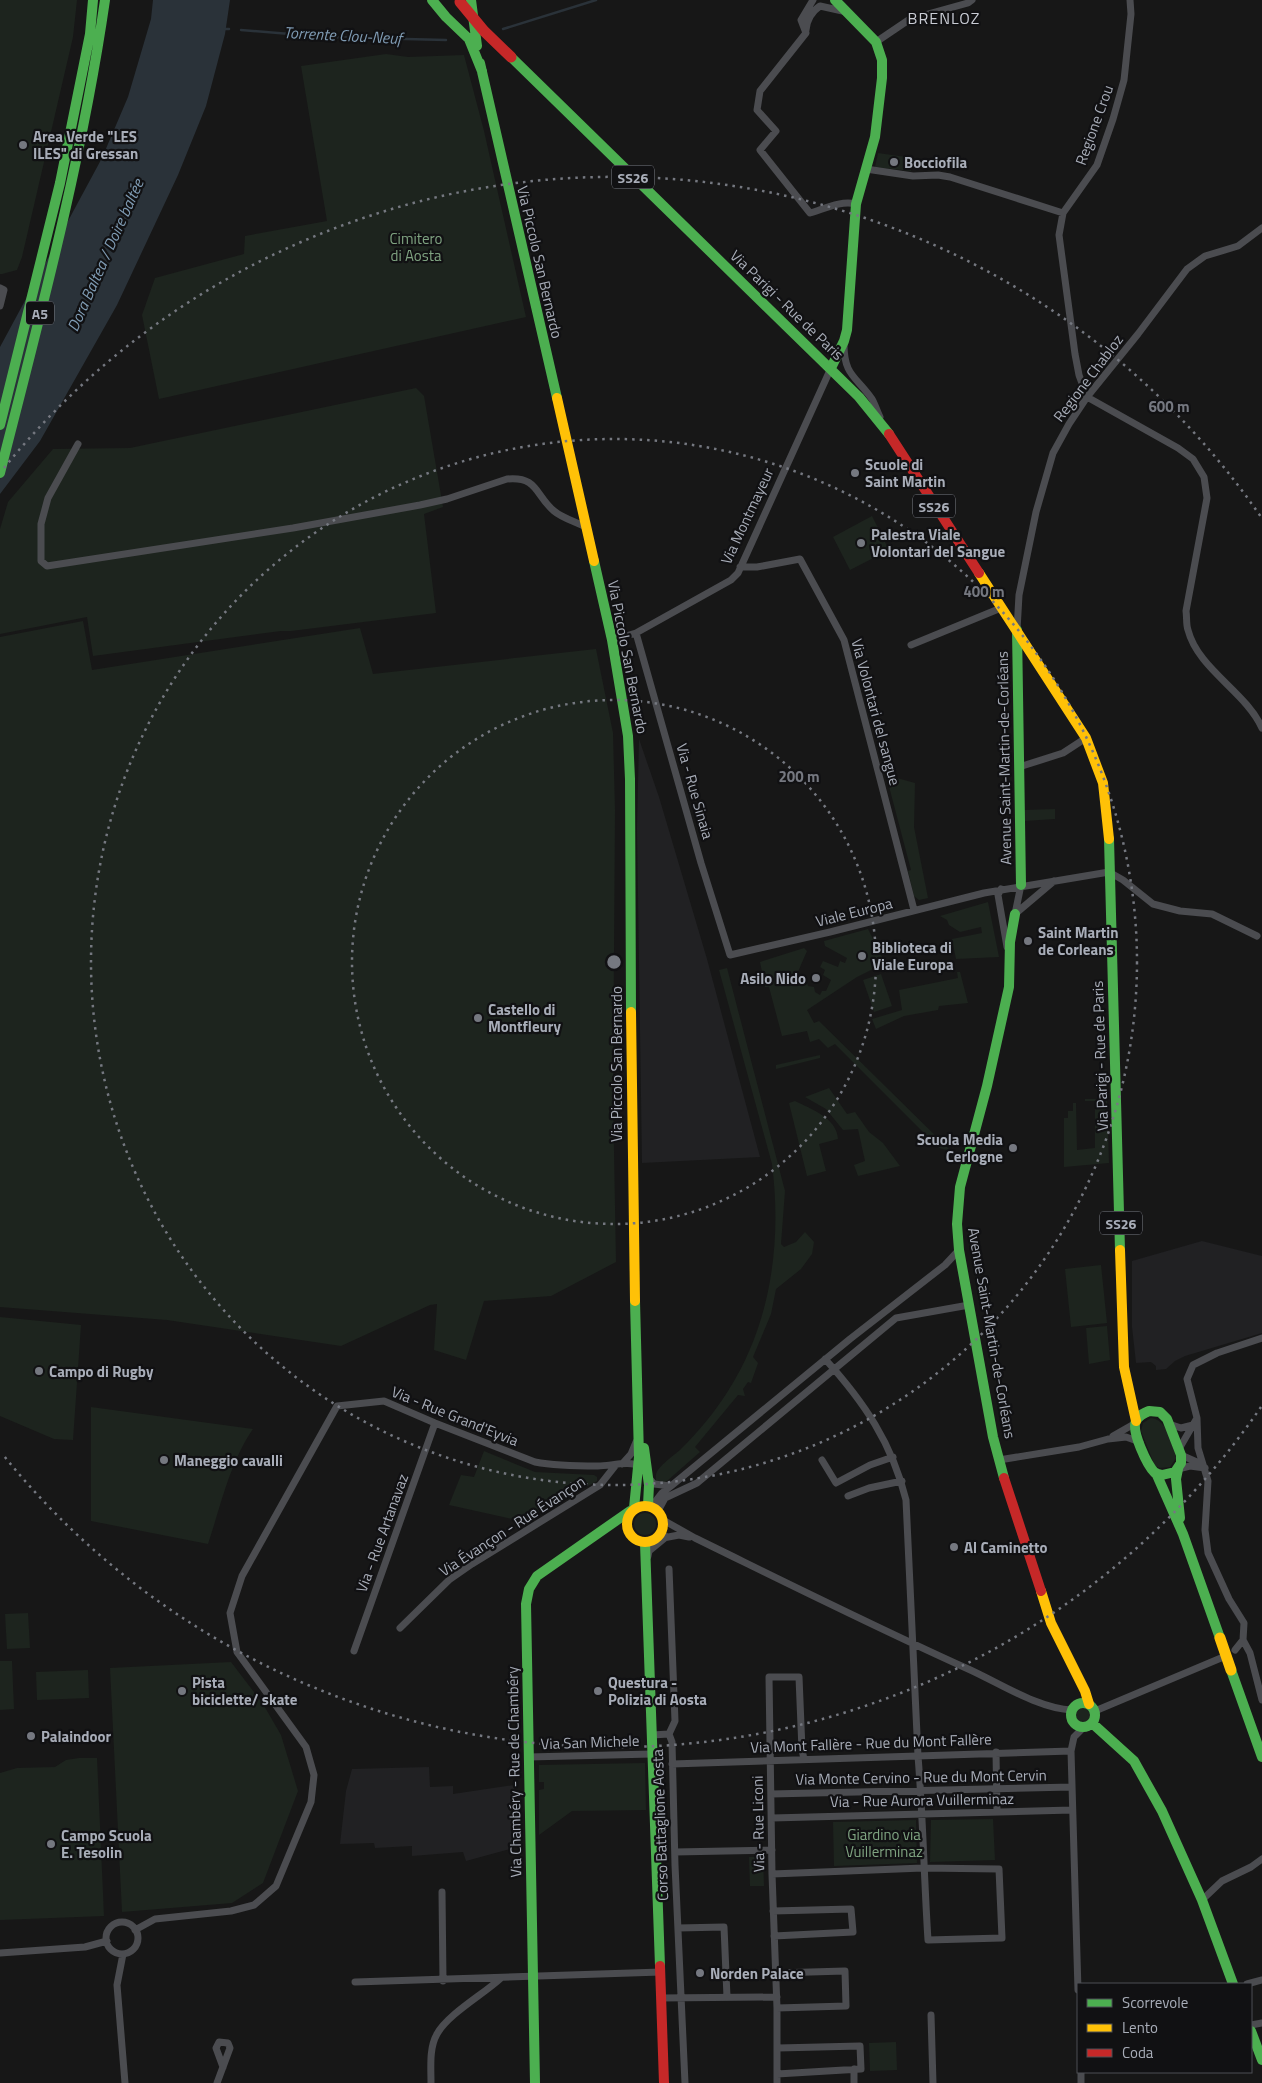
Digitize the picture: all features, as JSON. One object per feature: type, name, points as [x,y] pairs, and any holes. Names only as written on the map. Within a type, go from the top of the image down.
[{"type":"main road","name":"A5","points":[[0,425],[60,183],[90,34],[93,0]]},
{"type":"main road","name":"A5","points":[[0,473],[78,153],[100,37],[105,0]]},
{"type":"main road","points":[[432,0],[446,17],[468,38],[482,70]]},
{"type":"main road","points":[[831,368],[844,341],[849,319],[856,204],[875,137],[882,78],[882,60],[876,42],[835,0]]},
{"type":"main road","name":"Via Piccolo San Bernardo","points":[[463,1],[474,22],[482,70],[612,640],[628,736],[630,779],[630,1107],[639,1465],[632,1510]]},
{"type":"main road","name":"Via Parigi - Rue de Paris","points":[[463,1],[484,31],[859,397],[886,431],[1086,738],[1103,783],[1107,803],[1124,1367],[1140,1442],[1151,1468],[1162,1483],[1183,1534],[1262,1756]]},
{"type":"main road","points":[[458,28],[465,29],[474,22]]},
{"type":"main road","name":"Avenue Saint-Martin-de-Corléans","points":[[1017,630],[1021,885]]},
{"type":"main road","name":"Avenue Saint-Martin-de-Corléans","points":[[1015,914],[1009,957],[1009,987],[987,1086],[960,1187],[957,1224],[959,1250],[999,1460],[1051,1623],[1092,1707]]},
{"type":"main road","name":"Via Parigi - Rue de Paris","points":[[1124,1351],[1138,1400],[1152,1411],[1163,1414],[1169,1424]]},
{"type":"main road","name":"Via Piccolo San Bernardo","points":[[637,1408],[654,1509]]},
{"type":"main road","points":[[1135,1422],[1144,1413],[1152,1411]]},
{"type":"main road","points":[[1169,1424],[1180,1452]]},
{"type":"main road","name":"Via Parigi - Rue de Paris","points":[[1180,1452],[1181,1464],[1176,1479],[1177,1500],[1183,1534]]},
{"type":"main road","points":[[1156,1473],[1170,1474],[1178,1469]]},
{"type":"main road","points":[[654,1509],[663,1529],[659,1536],[648,1542],[636,1541],[626,1528],[626,1519],[632,1510],[654,1509]]},
{"type":"main road","name":"Via Chambéry - Rue de Chambéry","points":[[535,2083],[525,1632],[526,1604],[529,1589],[537,1576],[632,1510]]},
{"type":"main road","name":"Corso Battaglione Aosta","points":[[648,1542],[645,1586],[664,2083]]},
{"type":"main road","points":[[1088,1725],[1095,1717],[1092,1707],[1080,1703],[1072,1710],[1073,1721],[1078,1725],[1088,1725],[1134,1761],[1172,1829],[1202,1900],[1233,1983]]},
{"type":"main road","points":[[1252,2034],[1262,2060]]},
{"type":"street","points":[[806,33],[801,20],[813,0]]},
{"type":"street","points":[[876,42],[910,18],[972,0]]},
{"type":"street","name":"Regione Crou","points":[[1087,397],[1079,375],[1059,235],[1063,213],[1097,165],[1113,118],[1124,80],[1131,14],[1130,0]]},
{"type":"street","points":[[847,12],[820,6],[811,14],[806,22],[806,33],[760,91],[757,110],[776,131],[760,150],[810,213],[841,203],[849,202],[856,204]]},
{"type":"street","points":[[866,169],[912,176],[938,175],[950,177],[1063,213]]},
{"type":"street","name":"Regione Chabloz","points":[[1017,630],[1019,595],[1036,512],[1053,453],[1069,424],[1087,397],[1138,334],[1187,268],[1205,256],[1238,246],[1262,228]]},
{"type":"street","points":[[0,288],[4,290],[0,306]]},
{"type":"street","points":[[844,341],[844,360],[852,378],[872,399],[886,431]]},
{"type":"street","name":"Via Montmayeur","points":[[612,640],[636,633],[731,580],[740,567],[831,368]]},
{"type":"street","points":[[1087,397],[1178,448],[1193,459],[1204,477],[1207,498],[1186,611],[1188,630],[1195,646],[1242,699],[1262,728]]},
{"type":"street","points":[[78,444],[48,498],[41,524],[41,561],[47,566],[293,528],[420,505],[448,499],[507,479],[516,478],[534,485],[555,512],[586,527]]},
{"type":"street","name":"Via Volontari del sangue","points":[[740,567],[757,567],[800,559],[844,640],[914,910]]},
{"type":"street","points":[[911,645],[1001,608]]},
{"type":"street","name":"Via - Rue Sinaia","points":[[636,633],[701,863],[730,956]]},
{"type":"street","points":[[1019,767],[1063,753],[1086,738]]},
{"type":"street","points":[[1109,872],[1123,880],[1153,904],[1180,911],[1212,914],[1257,936]]},
{"type":"street","name":"Viale Europa","points":[[730,956],[1001,889],[1109,872]]},
{"type":"street","points":[[984,893],[999,900],[1009,914],[1015,914],[1055,880]]},
{"type":"street","points":[[1015,914],[1021,885]]},
{"type":"street","points":[[1001,889],[998,892],[1009,957]]},
{"type":"street","points":[[654,1509],[662,1494],[671,1486],[825,1359],[945,1265],[959,1250]]},
{"type":"street","points":[[654,1509],[665,1498],[697,1483],[896,1318],[969,1304]]},
{"type":"street","points":[[1262,1338],[1217,1353],[1192,1365],[1187,1380],[1197,1418],[1198,1448],[1208,1480],[1206,1542],[1208,1553],[1229,1600],[1244,1623],[1243,1640],[1250,1653],[1262,1700]]},
{"type":"street","points":[[772,1874],[923,1868],[999,1869],[1002,1938],[928,1940],[923,1868],[921,1791],[912,1644],[908,1510],[902,1481],[881,1431],[825,1359]]},
{"type":"street","name":"Via - Rue Grand'Eyvia","points":[[136,1930],[155,1919],[231,1911],[254,1905],[276,1886],[311,1802],[314,1775],[306,1747],[238,1652],[230,1613],[242,1576],[337,1406],[384,1401],[435,1424],[535,1462],[551,1465],[639,1465]]},
{"type":"street","name":"Via Piccolo San Bernardo","points":[[618,1465],[631,1454],[636,1444],[637,1408]]},
{"type":"street","points":[[1197,1418],[1182,1441],[1180,1452],[1205,1468]]},
{"type":"street","points":[[1108,1439],[1135,1422]]},
{"type":"street","name":"Via - Rue Artanavaz","points":[[354,1651],[435,1424]]},
{"type":"street","points":[[1169,1424],[1181,1428],[1193,1425]]},
{"type":"street","points":[[999,1460],[1079,1448],[1108,1439],[1126,1437],[1140,1442]]},
{"type":"street","points":[[822,1460],[836,1483],[870,1465],[893,1457]]},
{"type":"street","name":"Via Évançon - Rue Évançon","points":[[400,1628],[449,1580],[600,1485],[618,1465]]},
{"type":"street","name":"Via Piccolo San Bernardo","points":[[639,1465],[644,1469],[646,1494],[654,1509]]},
{"type":"street","points":[[1178,1469],[1190,1466],[1205,1468]]},
{"type":"street","points":[[648,1477],[654,1484],[671,1486]]},
{"type":"street","points":[[848,1496],[869,1488],[902,1481]]},
{"type":"street","points":[[654,1509],[695,1538],[742,1558],[912,1644],[1044,1703],[1060,1709],[1072,1710]]},
{"type":"street","points":[[648,1542],[678,1535],[695,1538]]},
{"type":"street","name":"Corso Battaglione Aosta","points":[[645,1586],[649,1551],[666,1537]]},
{"type":"street","name":"Corso Battaglione Aosta","points":[[669,1569],[675,1722],[669,1734],[672,1742],[680,1998],[685,2083]]},
{"type":"street","points":[[1235,1650],[1243,1640]]},
{"type":"street","points":[[1092,1707],[1221,1658]]},
{"type":"street","name":"Via - Rue Liconi","points":[[777,2083],[777,1997],[772,1874],[769,1677],[799,1678],[804,1760]]},
{"type":"street","points":[[1078,1983],[1071,1751],[1074,1737],[1088,1725]]},
{"type":"street","points":[[652,1735],[669,1734]]},
{"type":"street","name":"Via Mont Fallère - Rue du Mont Fallère","points":[[672,1764],[1071,1751]]},
{"type":"street","points":[[996,1752],[997,1812]]},
{"type":"street","name":"Via San Michele","points":[[528,1758],[652,1754]]},
{"type":"street","name":"Via Monte Cervino - Rue du Mont Cervin","points":[[771,1794],[1072,1787]]},
{"type":"street","name":"Via - Rue Aurora Vuillerminaz","points":[[772,1818],[1072,1810]]},
{"type":"street","points":[[675,1852],[772,1850]]},
{"type":"street","points":[[1202,1900],[1222,1881],[1251,1867],[1262,1859]]},
{"type":"street","points":[[442,1892],[443,1980]]},
{"type":"street","points":[[773,1911],[851,1909],[853,1932],[774,1936]]},
{"type":"street","points":[[125,1922],[136,1930],[138,1938],[132,1950],[123,1954],[113,1951],[107,1941],[107,1932],[116,1923],[125,1922]]},
{"type":"street","points":[[678,1928],[724,1926],[727,1997]]},
{"type":"street","points":[[0,1953],[85,1947],[107,1941]]},
{"type":"street","points":[[123,1954],[117,1985],[125,2083]]},
{"type":"street","points":[[355,1982],[661,1972]]},
{"type":"street","points":[[776,1973],[845,1972],[846,2006],[777,2008]]},
{"type":"street","points":[[431,2083],[432,2054],[437,2034],[451,2018],[501,1978]]},
{"type":"street","points":[[661,1998],[777,1997]]},
{"type":"street","points":[[932,2014],[933,2083]]},
{"type":"street","points":[[777,2074],[861,2069],[860,2046],[778,2048]]},
{"type":"street","points":[[217,2083],[223,2067]]},
{"type":"street","points":[[854,2069],[854,2083]]},
{"type":"shaded area","points":[[639,739],[659,797],[707,959],[760,1157],[642,1163],[637,829]]},
{"type":"shaded area","points":[[1202,1241],[1262,1256],[1262,1333],[1185,1356],[1175,1361],[1166,1369],[1156,1370],[1156,1366],[1151,1362],[1136,1363],[1132,1327],[1132,1261]]},
{"type":"shaded area","points":[[429,1767],[430,1787],[453,1786],[453,1794],[514,1785],[517,1847],[466,1861],[463,1852],[412,1856],[412,1846],[375,1848],[374,1843],[340,1844],[346,1791],[352,1769]]},
{"type":"green space","name":"Area Verde \"LES ILES\" di Gressan","points":[[0,0],[77,0],[73,37],[22,257],[17,270],[2,274],[0,274]]},
{"type":"green space","name":"Cimitero di Aosta","points":[[386,54],[408,57],[464,55],[484,131],[526,317],[159,399],[142,315],[155,278],[244,254],[245,236],[327,221],[301,66]]},
{"type":"green space","name":"Bocciofila","points":[[878,153],[913,158],[911,171],[875,167]]},
{"type":"green space","points":[[416,388],[424,396],[443,507],[424,514],[436,613],[93,656],[87,617],[0,634],[0,529],[8,502],[53,449],[130,448]]},
{"type":"green space","name":"Palestra Viale Volontari del Sangue","points":[[872,516],[889,550],[850,570],[833,537]]},
{"type":"green space","points":[[83,621],[92,670],[360,628],[373,674],[596,649],[613,733],[615,810],[613,1096],[616,1262],[551,1296],[484,1301],[466,1360],[434,1350],[437,1304],[430,1305],[341,1346],[167,1320],[0,1307],[0,637]]},
{"type":"green space","points":[[886,775],[915,783],[914,827],[928,898],[919,900],[914,896],[908,871],[911,870]]},
{"type":"green space","points":[[1055,809],[1055,819],[1024,821],[1024,810]]},
{"type":"green space","points":[[988,902],[999,957],[956,959],[952,939],[982,933],[981,927],[960,932],[940,916]]},
{"type":"green space","points":[[868,929],[885,963],[857,977],[807,1010],[814,1023],[819,1021],[951,1151],[939,1148],[835,1044],[828,1048],[819,1039],[810,1042],[807,1031],[782,1036],[769,987],[765,987],[760,962],[804,948],[807,951],[794,981],[800,984],[807,983],[808,986],[814,987],[815,992],[820,995],[822,991],[826,991],[831,980],[823,975],[825,970],[820,967],[823,961],[838,967],[840,961],[845,963],[847,958],[825,946],[824,941]]},
{"type":"green space","points":[[727,968],[785,1191],[781,1244],[784,1247],[796,1242],[805,1232],[814,1242],[812,1254],[801,1269],[776,1289],[771,1314],[753,1357],[758,1363],[751,1383],[748,1382],[743,1389],[745,1396],[738,1395],[695,1447],[700,1452],[667,1481],[661,1483],[656,1481],[658,1470],[706,1422],[723,1399],[743,1365],[763,1310],[770,1282],[774,1252],[775,1193],[772,1164],[719,970]]},
{"type":"green space","points":[[957,972],[960,972],[968,1003],[939,1006],[938,1010],[904,1016],[876,1029],[872,1019],[902,1010],[899,990],[958,978]]},
{"type":"green space","points":[[881,974],[892,1006],[874,1012],[863,980]]},
{"type":"green space","points":[[820,1055],[820,1058],[776,1069],[776,1065]]},
{"type":"green space","points":[[829,1088],[847,1114],[855,1112],[869,1132],[883,1143],[900,1166],[858,1176],[854,1165],[865,1161],[858,1129],[843,1130],[826,1109],[805,1097]]},
{"type":"green space","points":[[1085,1099],[1107,1099],[1109,1163],[1064,1167],[1064,1118],[1068,1118],[1068,1111],[1073,1111],[1073,1103],[1076,1103],[1077,1150],[1095,1148],[1095,1101],[1085,1101]]},
{"type":"green space","points":[[795,1101],[822,1115],[833,1125],[837,1132],[838,1139],[819,1144],[826,1171],[807,1176],[789,1103]]},
{"type":"green space","points":[[1101,1265],[1107,1323],[1071,1327],[1065,1269]]},
{"type":"green space","name":"Campo di Rugby","points":[[0,1317],[81,1325],[73,1440],[54,1439],[0,1416]]},
{"type":"green space","points":[[1107,1326],[1110,1360],[1089,1364],[1086,1328]]},
{"type":"green space","name":"Maneggio cavalli","points":[[91,1407],[253,1429],[232,1470],[208,1544],[91,1521]]},
{"type":"green space","points":[[1151,1418],[1161,1422],[1169,1437],[1176,1458],[1170,1467],[1160,1468],[1155,1466],[1141,1431],[1143,1423]]},
{"type":"green space","points":[[484,1451],[535,1472],[594,1475],[597,1477],[597,1481],[521,1521],[449,1505],[461,1475],[474,1477]]},
{"type":"green space","points":[[645,1513],[653,1516],[656,1524],[653,1532],[645,1535],[637,1532],[634,1524],[637,1516]]},
{"type":"green space","points":[[28,1613],[30,1648],[7,1649],[5,1614]]},
{"type":"green space","points":[[0,1661],[12,1661],[14,1709],[0,1710]]},
{"type":"green space","points":[[231,1662],[263,1704],[281,1735],[298,1791],[263,1883],[232,1903],[122,1912],[110,1668]]},
{"type":"green space","points":[[88,1670],[89,1698],[37,1700],[36,1672]]},
{"type":"green space","points":[[1080,1707],[1086,1707],[1091,1712],[1089,1721],[1080,1723],[1075,1718],[1075,1712]]},
{"type":"green space","name":"Campo Scuola E. Tesolin","points":[[97,1758],[104,1916],[0,1920],[0,1773],[17,1768],[55,1767],[66,1760]]},
{"type":"green space","points":[[645,1763],[646,1810],[572,1811],[539,1835],[539,1790],[544,1789],[544,1782],[539,1782],[539,1765]]},
{"type":"green space","points":[[993,1819],[995,1860],[930,1862],[931,1820]]},
{"type":"green space","name":"Giardino via Vuillerminaz","points":[[916,1820],[917,1863],[834,1866],[833,1822]]},
{"type":"green space","points":[[749,1857],[763,1857],[764,1886],[750,1886]]},
{"type":"green space","points":[[896,2042],[897,2070],[870,2071],[869,2043]]},
{"type":"water","name":"Dora Baltea / Doire baltée","points":[[153,0],[230,0],[225,34],[206,106],[178,175],[117,305],[40,441],[0,494],[0,347],[102,158],[128,97],[151,19]]},
{"type":"waterway","name":"Torrente Clou-Neuf","points":[[503,29],[596,0]]},
{"type":"waterway","name":"Torrente Clou-Neuf","points":[[241,30],[326,37],[446,40]]},
{"type":"traffic: fast","points":[[0,425],[60,183],[90,34],[93,0]]},
{"type":"traffic: fast","points":[[0,473],[59,238],[85,119],[105,0]]},
{"type":"traffic: fast","points":[[432,0],[446,17],[469,39],[482,71]]},
{"type":"traffic: fast","points":[[471,0],[477,46]]},
{"type":"traffic: fast","points":[[831,368],[844,341],[847,330],[856,204],[875,137],[882,78],[882,60],[876,42],[835,0]]},
{"type":"traffic: fast","points":[[511,57],[859,397],[889,434]]},
{"type":"traffic: fast","points":[[480,63],[557,398]]},
{"type":"traffic: fast","points":[[594,561],[612,640],[628,736],[630,779],[631,1012]]},
{"type":"traffic: fast","points":[[1017,630],[1021,885]]},
{"type":"traffic: fast","points":[[1109,839],[1120,1250]]},
{"type":"traffic: fast","points":[[1004,1478],[993,1437],[959,1250],[957,1224],[960,1187],[987,1086],[1009,987],[1010,942],[1015,914]]},
{"type":"traffic: fast","points":[[634,1508],[639,1457],[635,1301]]},
{"type":"traffic: fast","points":[[1149,1411],[1160,1412],[1167,1419],[1181,1455],[1181,1463],[1175,1472],[1162,1475],[1155,1473],[1141,1448],[1136,1432],[1136,1421],[1143,1413],[1149,1411]]},
{"type":"traffic: fast","points":[[644,1448],[649,1485],[648,1505]]},
{"type":"traffic: fast","points":[[1178,1469],[1176,1479],[1180,1518]]},
{"type":"traffic: fast","points":[[1156,1473],[1183,1534],[1220,1638]]},
{"type":"traffic: fast","points":[[535,2083],[526,1604],[529,1589],[537,1576],[630,1511]]},
{"type":"traffic: fast","points":[[645,1543],[660,1966]]},
{"type":"traffic: fast","points":[[1231,1670],[1262,1757]]},
{"type":"traffic: fast","points":[[1083,1703],[1092,1706],[1095,1715],[1092,1724],[1083,1727],[1074,1724],[1071,1715],[1074,1706],[1083,1703]]},
{"type":"traffic: fast","points":[[1092,1723],[1134,1761],[1162,1811],[1202,1900],[1233,1983]]},
{"type":"traffic: fast","points":[[1252,2034],[1262,2060]]},
{"type":"traffic: slow","points":[[557,398],[594,561]]},
{"type":"traffic: slow","points":[[979,573],[1086,738],[1103,783],[1109,839]]},
{"type":"traffic: slow","points":[[631,1012],[635,1301]]},
{"type":"traffic: slow","points":[[1120,1250],[1124,1367],[1136,1421]]},
{"type":"traffic: slow","points":[[645,1506],[652,1507],[658,1511],[662,1517],[663,1524],[662,1531],[658,1537],[652,1541],[645,1542],[638,1541],[632,1537],[628,1531],[627,1524],[628,1517],[632,1511],[638,1507],[645,1506]]},
{"type":"traffic: slow","points":[[1041,1591],[1051,1623],[1085,1691],[1089,1704]]},
{"type":"traffic: slow","points":[[1220,1638],[1231,1670]]},
{"type":"traffic: jam","points":[[460,2],[484,31],[511,57]]},
{"type":"traffic: jam","points":[[889,434],[979,573]]},
{"type":"traffic: jam","points":[[1004,1478],[1041,1591]]},
{"type":"traffic: jam","points":[[660,1966],[664,2083]]},
{"type":"place","name":"Area Verde \"LES ILES\" di Gressan","points":[[23,145]]},
{"type":"place","name":"Bocciofila","points":[[894,162]]},
{"type":"place","name":"Scuole di Saint Martin","points":[[855,473]]},
{"type":"place","name":"Palestra Viale Volontari del Sangue","points":[[861,543]]},
{"type":"place","name":"Saint Martin de Corleans","points":[[1028,941]]},
{"type":"place","name":"Biblioteca di Viale Europa","points":[[862,956]]},
{"type":"place","name":"Asilo Nido","points":[[816,978]]},
{"type":"place","name":"Castello di Montfleury","points":[[478,1018]]},
{"type":"place","name":"Scuola Media Cerlogne","points":[[1013,1148]]},
{"type":"place","name":"Campo di Rugby","points":[[39,1371]]},
{"type":"place","name":"Maneggio cavalli","points":[[164,1460]]},
{"type":"place","name":"Al Caminetto","points":[[954,1547]]},
{"type":"place","name":"Pista biciclette/ skate","points":[[182,1691]]},
{"type":"place","name":"Questura - Polizia di Aosta","points":[[598,1691]]},
{"type":"place","name":"Palaindoor","points":[[31,1736]]},
{"type":"place","name":"Campo Scuola E. Tesolin","points":[[51,1844]]},
{"type":"place","name":"Norden Palace","points":[[700,1973]]},
{"type":"district","name":"BRENLOZ","points":[[944,18]]}]
